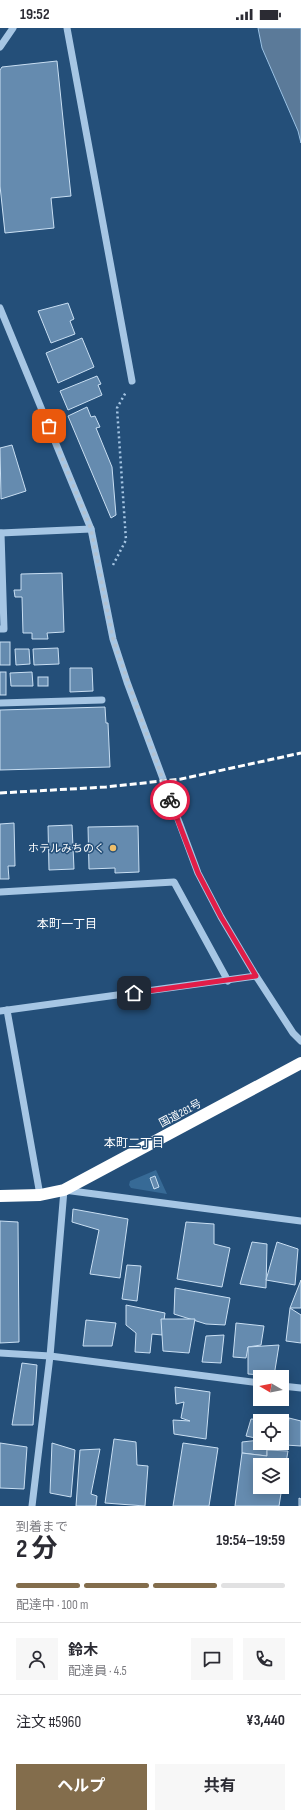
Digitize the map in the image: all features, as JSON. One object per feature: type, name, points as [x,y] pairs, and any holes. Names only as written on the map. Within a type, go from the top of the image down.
[{"type":"highway","name":"国道281号","points":[[0,1196],[40,1195],[64,1190],[301,1063]]},
{"type":"street","points":[[0,46],[13,28]]},
{"type":"street","points":[[67,28],[132,381]]},
{"type":"street","points":[[0,308],[91,529],[113,639],[122,668],[198,873],[221,917],[256,976],[292,1033],[301,1041]]},
{"type":"street","points":[[0,629],[4,629],[0,533],[91,529]]},
{"type":"street","points":[[0,703],[102,700]]},
{"type":"street","points":[[0,892],[174,882],[228,981]]},
{"type":"street","points":[[40,1195],[4,1010],[228,981],[256,976]]},
{"type":"street","points":[[32,1506],[50,1356],[64,1190],[301,1221]]},
{"type":"street","points":[[0,1353],[50,1356],[253,1382]]},
{"type":"street","points":[[289,1387],[301,1388]]},
{"type":"path","points":[[102,585],[126,540],[117,408],[132,381]]},
{"type":"shaded area","points":[[258,28],[301,28],[301,143],[298,131],[262,48]]},
{"type":"shaded area","points":[[156,1170],[167,1194],[131,1188],[129,1185],[130,1181]]},
{"type":"building","points":[[57,61],[71,196],[51,198],[54,228],[5,233],[0,186],[0,70],[2,67]]},
{"type":"building","points":[[68,303],[74,319],[70,321],[75,334],[51,343],[38,311]]},
{"type":"building","points":[[82,338],[94,367],[58,383],[46,353]]},
{"type":"building","points":[[97,376],[101,384],[98,385],[102,395],[68,410],[60,391]]},
{"type":"building","points":[[87,407],[91,417],[95,416],[100,427],[96,428],[112,467],[116,515],[111,518],[68,416]]},
{"type":"building","points":[[12,445],[26,491],[1,499],[0,448]]},
{"type":"building","points":[[62,573],[64,632],[47,633],[48,639],[32,639],[32,633],[23,633],[22,597],[15,597],[14,590],[21,590],[21,574]]},
{"type":"building","points":[[0,642],[10,642],[10,665],[0,665]]},
{"type":"building","points":[[58,648],[59,664],[34,665],[33,649]]},
{"type":"building","points":[[15,649],[29,649],[30,664],[16,665]]},
{"type":"building","points":[[70,668],[92,668],[93,691],[70,692]]},
{"type":"building","points":[[0,672],[6,672],[6,695],[0,695]]},
{"type":"building","points":[[32,672],[33,686],[11,686],[10,673]]},
{"type":"building","points":[[38,677],[48,677],[48,686],[38,686]]},
{"type":"building","points":[[105,707],[106,723],[108,723],[110,767],[0,770],[0,710]]},
{"type":"building","points":[[14,823],[15,866],[8,866],[9,879],[0,879],[0,824]]},
{"type":"building","points":[[72,825],[74,869],[49,870],[48,826]]},
{"type":"building","name":"ホテルみちのく","points":[[138,826],[139,872],[115,873],[115,868],[89,869],[88,827]]},
{"type":"building","points":[[155,1176],[159,1187],[154,1189],[150,1178]]},
{"type":"building","points":[[73,1209],[128,1219],[120,1278],[90,1274],[99,1230],[72,1222]]},
{"type":"building","points":[[0,1221],[18,1222],[19,1342],[0,1343]]},
{"type":"building","points":[[186,1222],[214,1224],[214,1244],[230,1248],[222,1287],[177,1279]]},
{"type":"building","points":[[252,1242],[267,1244],[266,1288],[240,1284]]},
{"type":"building","points":[[277,1242],[298,1249],[295,1285],[266,1280]]},
{"type":"building","points":[[127,1265],[141,1266],[137,1301],[122,1299]]},
{"type":"building","points":[[301,1280],[301,1308],[290,1308]]},
{"type":"building","points":[[175,1288],[230,1298],[225,1325],[206,1324],[174,1314]]},
{"type":"building","points":[[126,1305],[165,1313],[162,1335],[152,1334],[150,1353],[135,1352],[136,1333],[126,1325]]},
{"type":"building","points":[[290,1308],[301,1315],[301,1343],[286,1341]]},
{"type":"building","points":[[161,1319],[195,1319],[189,1353],[163,1351]]},
{"type":"building","points":[[86,1320],[116,1323],[112,1346],[83,1346]]},
{"type":"building","points":[[236,1323],[264,1326],[261,1345],[248,1347],[246,1358],[233,1357]]},
{"type":"building","points":[[224,1335],[221,1363],[202,1362],[206,1336]]},
{"type":"building","points":[[279,1345],[275,1370],[253,1370],[253,1374],[248,1374],[248,1347]]},
{"type":"building","points":[[22,1363],[37,1365],[33,1425],[12,1425]]},
{"type":"building","points":[[175,1387],[210,1392],[206,1439],[174,1434],[173,1420],[190,1421],[181,1418],[184,1402],[176,1404]]},
{"type":"building","points":[[289,1418],[301,1421],[301,1446],[289,1445]]},
{"type":"building","points":[[251,1419],[253,1419],[253,1438],[246,1436]]},
{"type":"building","points":[[114,1439],[136,1442],[137,1465],[148,1466],[145,1506],[105,1503]]},
{"type":"building","points":[[253,1441],[253,1450],[267,1450],[267,1456],[242,1453],[242,1442]]},
{"type":"building","points":[[0,1443],[27,1447],[24,1489],[0,1488]]},
{"type":"building","points":[[52,1443],[75,1450],[71,1497],[50,1493]]},
{"type":"building","points":[[183,1443],[218,1448],[209,1506],[173,1506]]},
{"type":"building","points":[[100,1449],[91,1494],[97,1496],[96,1506],[76,1506],[80,1450]]},
{"type":"building","points":[[267,1450],[288,1451],[287,1458],[253,1458],[253,1494],[281,1494],[279,1506],[235,1506],[242,1453],[267,1456]]},
{"type":"building","points":[[299,1498],[301,1499],[301,1506],[299,1506]]},
{"type":"railway","points":[[0,793],[106,787],[181,779],[301,753]]},
{"type":"way so far","points":[[49,426],[91,529],[113,639],[170,800]]},
{"type":"place","name":"ホテルみちのく","points":[[113,848]]},
{"type":"district","name":"本町一丁目","points":[[67,924]]},
{"type":"district","name":"本町二丁目","points":[[134,1143]]},
{"type":"route","points":[[134,993],[256,976],[221,917],[198,873],[170,800]]}]
